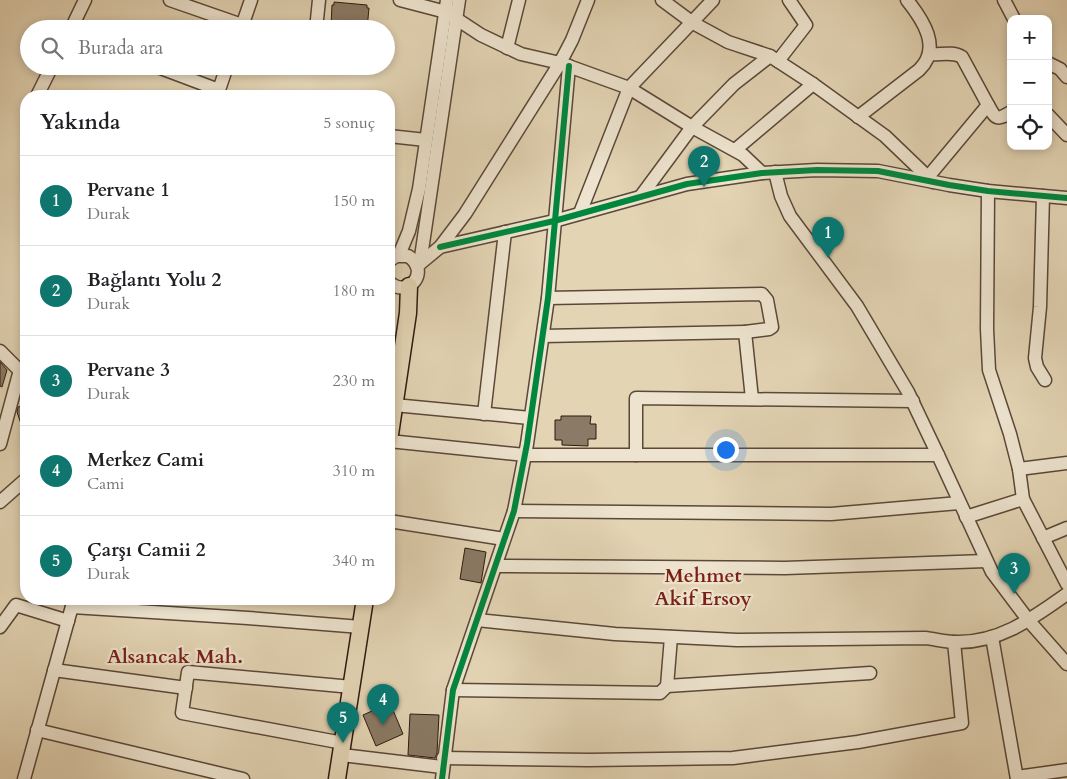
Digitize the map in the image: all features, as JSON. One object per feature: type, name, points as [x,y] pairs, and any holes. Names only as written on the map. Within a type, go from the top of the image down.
[{"type":"main road","points":[[395,398],[408,312],[396,287]]},
{"type":"main road","points":[[337,779],[364,605]]},
{"type":"street","points":[[75,20],[85,0]]},
{"type":"street","points":[[170,0],[223,20]]},
{"type":"street","points":[[244,20],[251,0]]},
{"type":"street","points":[[317,20],[319,0]]},
{"type":"street","points":[[400,0],[454,5],[481,35],[507,48],[534,58],[565,64],[628,88],[692,127],[744,154],[762,173]]},
{"type":"street","points":[[507,48],[519,0]]},
{"type":"street","points":[[442,768],[453,690],[514,511],[525,455],[548,298],[565,64],[572,40],[588,0]]},
{"type":"street","points":[[662,0],[693,23],[728,42],[774,59],[814,84],[885,136],[931,180]]},
{"type":"street","points":[[580,213],[628,88],[693,23],[713,0]]},
{"type":"street","points":[[641,196],[692,127],[734,84],[774,59],[806,25],[789,0]]},
{"type":"street","points":[[858,117],[919,70],[928,60],[930,54],[929,36],[907,0]]},
{"type":"street","points":[[1004,0],[1012,15]]},
{"type":"street","points":[[395,256],[409,231],[414,214],[426,140],[454,5]]},
{"type":"street","points":[[396,287],[417,278],[417,265],[421,257],[426,227],[454,5]]},
{"type":"street","points":[[930,54],[943,55],[954,53],[962,57],[994,117],[1002,118],[1007,115]]},
{"type":"street","points":[[417,265],[440,247],[465,214],[565,64]]},
{"type":"street","points":[[1052,66],[1060,69],[1067,77]]},
{"type":"street","points":[[41,90],[48,75]]},
{"type":"street","points":[[176,75],[211,90]]},
{"type":"street","points":[[219,90],[224,75]]},
{"type":"street","points":[[735,150],[814,84]]},
{"type":"street","points":[[931,180],[988,105]]},
{"type":"street","points":[[1052,119],[1067,135]]},
{"type":"street","points":[[395,137],[426,140]]},
{"type":"street","points":[[440,247],[554,221],[641,196],[712,179],[762,173],[817,170],[878,171],[988,191],[1067,198]]},
{"type":"street","points":[[775,172],[781,196],[790,216],[857,306],[913,402],[992,572],[1029,621],[1067,664]]},
{"type":"street","points":[[988,191],[987,329],[989,370],[1010,434],[1019,469],[1023,498],[1067,584]]},
{"type":"street","points":[[1043,196],[1040,307],[1035,358],[1037,367],[1045,380]]},
{"type":"street","points":[[484,414],[504,232]]},
{"type":"street","points":[[395,258],[408,256],[417,265]]},
{"type":"street","points":[[543,336],[745,332],[772,327],[767,300],[762,294],[548,298]]},
{"type":"street","points":[[745,332],[752,399]]},
{"type":"street","points":[[0,352],[20,370]]},
{"type":"street","points":[[0,444],[20,382]]},
{"type":"street","points":[[636,455],[636,398],[913,402]]},
{"type":"street","points":[[395,405],[530,418]]},
{"type":"street","points":[[395,442],[525,455],[938,454]]},
{"type":"street","points":[[1019,469],[1067,463]]},
{"type":"street","points":[[0,502],[20,484]]},
{"type":"street","points":[[966,517],[1023,498]]},
{"type":"street","points":[[514,511],[831,514],[959,503]]},
{"type":"street","points":[[395,522],[504,539]]},
{"type":"street","points":[[1043,538],[1067,528]]},
{"type":"street","points":[[496,566],[784,568],[986,560]]},
{"type":"street","points":[[477,620],[615,634],[737,640],[925,638],[970,642],[1007,632],[1029,621],[1067,594]]},
{"type":"street","points":[[0,627],[16,605],[68,621]]},
{"type":"street","points":[[24,779],[72,605]]},
{"type":"street","points":[[97,605],[361,627]]},
{"type":"street","points":[[453,690],[660,693],[667,686],[671,637]]},
{"type":"street","points":[[992,637],[1017,778],[1067,770]]},
{"type":"street","points":[[352,686],[188,672],[182,713],[343,749],[442,768],[590,760],[733,758],[858,742],[962,724],[954,642]]},
{"type":"street","points":[[54,670],[186,688]]},
{"type":"street","points":[[667,686],[870,673]]},
{"type":"street","points":[[37,730],[243,779]]},
{"type":"building","points":[[334,2],[367,5],[367,8],[369,8],[368,20],[331,20],[332,5],[334,5]]},
{"type":"building","points":[[0,362],[7,370],[2,387],[0,386]]},
{"type":"building","points":[[20,406],[20,421],[17,412],[18,407]]},
{"type":"building","points":[[561,416],[591,416],[590,424],[596,424],[596,439],[588,439],[588,446],[562,445],[562,440],[555,440],[555,420],[561,420]]},
{"type":"building","points":[[465,548],[486,552],[481,583],[460,579]]},
{"type":"building","points":[[390,703],[403,734],[376,746],[363,715]]},
{"type":"building","points":[[410,714],[439,715],[437,753],[435,758],[408,755]]},
{"type":"cycle path","points":[[442,779],[453,690],[514,511],[527,444],[548,298],[569,66]]},
{"type":"cycle path","points":[[440,247],[554,221],[687,184],[762,173],[817,170],[878,171],[988,191],[1067,198]]},
{"type":"place","name":"Bağlantı Yolu 2","points":[[704,187]]},
{"type":"place","name":"Pervane 1","points":[[828,258]]},
{"type":"place","name":"Pervane 3","points":[[1014,594]]},
{"type":"place","name":"Merkez Cami","points":[[383,725]]},
{"type":"place","name":"Çarşı Camii 2","points":[[343,743]]},
{"type":"district","name":"Mehmet Akif Ersoy","points":[[703,586]]},
{"type":"district","name":"Alsancak Mah.","points":[[175,656]]}]
